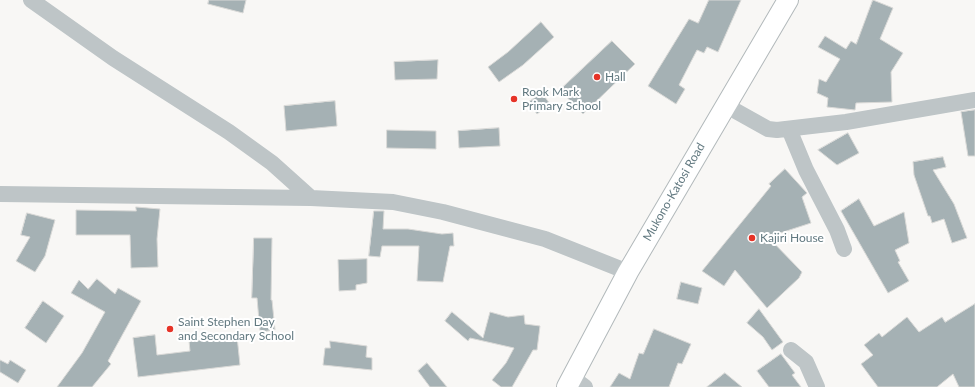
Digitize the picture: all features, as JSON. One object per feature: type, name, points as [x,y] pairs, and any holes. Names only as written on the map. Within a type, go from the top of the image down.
[{"type":"main road","name":"Mukono-Katosi Road","points":[[575,384],[628,272],[725,104],[788,0]]},
{"type":"street","points":[[31,0],[113,58],[229,132],[272,163],[312,198]]},
{"type":"street","points":[[725,104],[768,129],[789,129],[923,110],[975,100]]},
{"type":"street","points":[[789,129],[806,170],[837,230],[844,249]]},
{"type":"street","points":[[0,194],[312,198],[394,202],[443,212],[545,239],[628,272]]},
{"type":"street","points":[[791,350],[806,362],[817,387]]},
{"type":"building","points":[[209,0],[246,0],[243,13],[208,4]]},
{"type":"building","points":[[709,0],[741,0],[718,52],[707,47],[704,53],[697,50],[679,85],[685,89],[676,104],[648,86],[689,19],[698,23]]},
{"type":"building","points":[[873,0],[893,8],[880,39],[903,53],[891,72],[892,102],[856,103],[855,110],[827,107],[828,98],[817,93],[819,79],[826,82],[840,59],[818,47],[825,36],[846,49],[851,41],[856,44]]},
{"type":"building","points":[[541,22],[554,37],[523,65],[499,82],[488,67],[508,52]]},
{"type":"building","name":"Hall","points":[[612,41],[635,64],[583,114],[560,90]]},
{"type":"building","points":[[438,60],[437,79],[395,80],[394,62]]},
{"type":"building","points":[[542,93],[550,104],[537,114],[529,102]]},
{"type":"building","points":[[335,101],[337,126],[286,131],[284,106]]},
{"type":"building","points":[[975,110],[975,156],[968,156],[961,112]]},
{"type":"building","points":[[499,128],[500,146],[459,148],[458,131]]},
{"type":"building","points":[[387,130],[436,131],[436,149],[387,148]]},
{"type":"building","points":[[848,133],[859,153],[837,165],[818,150]]},
{"type":"building","points":[[943,157],[946,167],[933,170],[954,204],[967,238],[952,243],[944,219],[932,223],[930,216],[928,216],[914,175],[913,162]]},
{"type":"building","points":[[785,169],[807,193],[802,197],[811,223],[768,237],[802,272],[799,278],[767,308],[735,270],[724,286],[702,271],[771,186],[769,184]]},
{"type":"building","points":[[859,199],[874,226],[904,212],[909,243],[895,250],[900,261],[898,262],[909,281],[888,293],[841,211]]},
{"type":"building","points":[[136,207],[160,209],[157,239],[158,267],[131,268],[130,235],[76,235],[76,210],[136,211]]},
{"type":"building","points":[[374,211],[384,211],[383,229],[408,229],[442,234],[453,233],[454,246],[450,246],[443,282],[417,281],[419,246],[382,246],[380,257],[369,256]]},
{"type":"building","points":[[27,213],[55,220],[45,256],[35,272],[16,261],[30,237],[21,235]]},
{"type":"building","points":[[254,238],[272,238],[271,300],[275,330],[260,332],[257,298],[252,298]]},
{"type":"building","points":[[367,259],[367,283],[356,285],[356,290],[339,291],[338,260]]},
{"type":"building","points":[[97,279],[115,294],[118,288],[141,301],[108,361],[111,364],[92,387],[57,387],[82,353],[105,312],[71,293],[79,280],[88,289]]},
{"type":"building","points":[[681,282],[702,288],[698,304],[677,299]]},
{"type":"building","points":[[43,301],[64,316],[46,343],[25,328]]},
{"type":"building","points":[[975,304],[975,387],[959,387],[953,374],[937,387],[878,387],[861,364],[873,355],[864,345],[879,333],[882,337],[907,317],[919,332],[942,317],[945,322]]},
{"type":"building","points":[[759,309],[783,342],[772,350],[763,337],[747,323]]},
{"type":"building","points":[[452,312],[483,338],[490,312],[508,317],[524,315],[525,324],[540,326],[537,350],[533,350],[512,387],[501,387],[492,380],[506,363],[514,348],[470,338],[468,341],[445,321]]},
{"type":"building","points":[[654,329],[691,344],[682,364],[678,363],[669,387],[610,387],[619,373],[630,379],[639,353],[643,354]]},
{"type":"building","points":[[155,335],[157,355],[190,351],[189,341],[237,336],[240,365],[138,377],[133,338]]},
{"type":"building","points":[[330,341],[367,346],[366,357],[372,358],[372,370],[323,365],[325,348],[330,348]]},
{"type":"building","points":[[781,354],[795,373],[792,375],[801,387],[769,387],[757,371]]},
{"type":"building","points":[[0,360],[8,364],[10,360],[26,370],[18,383],[0,372]]},
{"type":"building","points":[[427,363],[447,387],[430,387],[418,371]]},
{"type":"building","points":[[725,373],[742,387],[707,387]]},
{"type":"place","name":"Hall","points":[[597,77]]},
{"type":"place","name":"Rook Mark Primary School","points":[[514,99]]},
{"type":"place","name":"Kajiri House","points":[[752,238]]},
{"type":"place","name":"Saint Stephen Day and Secondary School","points":[[170,329]]}]
